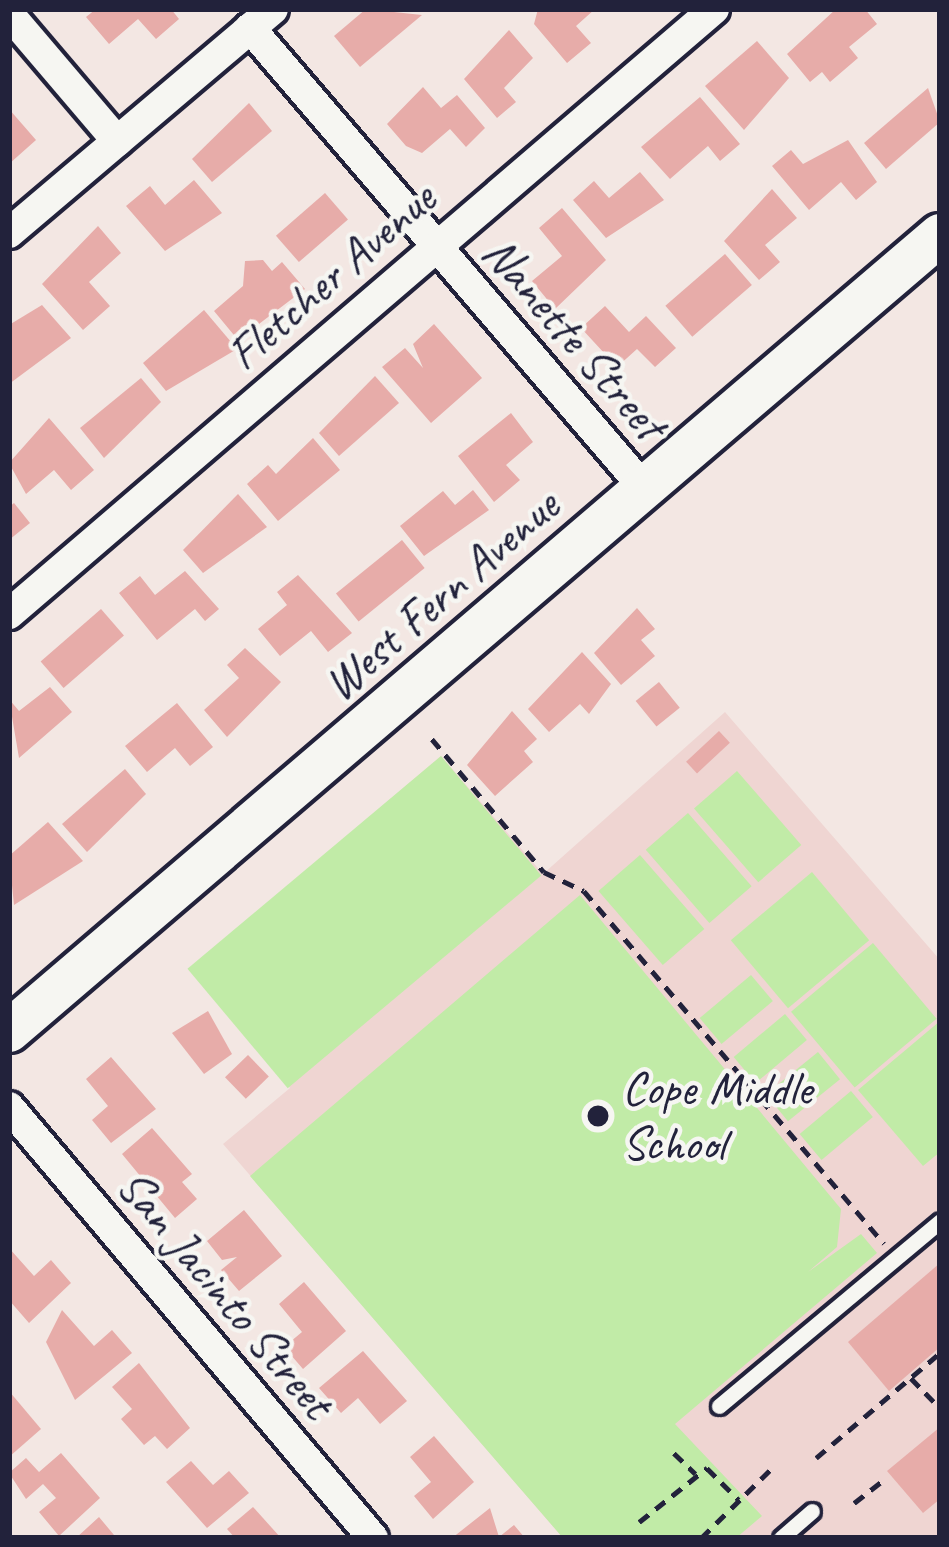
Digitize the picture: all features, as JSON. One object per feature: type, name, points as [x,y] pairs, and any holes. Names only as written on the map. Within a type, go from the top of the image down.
[{"type":"street","name":"Fletcher Avenue","points":[[9,614],[714,9]]},
{"type":"street","points":[[9,14],[117,141]]},
{"type":"street","name":"Nanette Street","points":[[262,18],[435,246],[644,488]]},
{"type":"street","points":[[9,233],[262,18]]},
{"type":"street","name":"West Fern Avenue","points":[[9,1031],[940,236]]},
{"type":"street","name":"San Jacinto Street","points":[[9,1107],[373,1538]]},
{"type":"lane","points":[[719,1406],[940,1221]]},
{"type":"lane","points":[[782,1538],[812,1511]]},
{"type":"path","points":[[432,739],[544,872],[584,891],[896,1258]]},
{"type":"path","points":[[816,1458],[940,1353]]},
{"type":"path","points":[[910,1378],[940,1408]]},
{"type":"path","points":[[674,1453],[695,1474]]},
{"type":"path","points":[[701,1538],[773,1467]]},
{"type":"path","points":[[639,1522],[706,1468],[740,1500]]},
{"type":"path","points":[[854,1503],[886,1478]]},
{"type":"shaded area","name":"Cope Middle School","points":[[725,712],[940,960],[940,1538],[563,1538],[223,1144],[290,1088],[189,970],[441,756],[543,874]]},
{"type":"green space","points":[[441,756],[541,876],[288,1088],[187,969]]},
{"type":"green space","points":[[737,771],[801,845],[758,882],[694,808]]},
{"type":"green space","points":[[688,813],[752,886],[709,923],[646,850]]},
{"type":"green space","points":[[640,855],[704,929],[663,965],[598,891]]},
{"type":"green space","points":[[812,872],[869,940],[788,1008],[731,940]]},
{"type":"green space","points":[[580,895],[841,1209],[837,1247],[808,1272],[861,1234],[877,1253],[675,1424],[762,1516],[736,1538],[563,1538],[250,1176]]},
{"type":"green space","points":[[873,943],[937,1019],[855,1088],[791,1012]]},
{"type":"green space","points":[[751,975],[773,1001],[722,1044],[700,1018]]},
{"type":"green space","points":[[785,1014],[807,1040],[756,1083],[734,1057]]},
{"type":"green space","points":[[940,1021],[940,1152],[923,1166],[858,1090]]},
{"type":"green space","points":[[818,1052],[840,1079],[788,1121],[766,1094]]},
{"type":"green space","points":[[851,1091],[873,1117],[822,1160],[800,1134]]},
{"type":"building","points":[[96,9],[171,9],[179,19],[156,39],[138,19],[109,44],[86,17]]},
{"type":"building","points":[[366,9],[422,15],[360,67],[334,36]]},
{"type":"building","points":[[538,9],[595,9],[576,26],[591,43],[567,63],[534,24]]},
{"type":"building","points":[[836,9],[865,9],[877,24],[849,47],[858,58],[830,82],[822,72],[810,82],[787,54]]},
{"type":"building","points":[[509,30],[533,58],[504,88],[516,102],[497,118],[464,79]]},
{"type":"building","points":[[757,41],[789,78],[744,130],[705,86]]},
{"type":"building","points":[[423,87],[441,108],[457,95],[485,128],[466,147],[450,129],[422,153],[406,146],[387,124]]},
{"type":"building","points":[[928,88],[940,122],[886,169],[864,143]]},
{"type":"building","points":[[700,97],[740,144],[720,161],[708,146],[670,179],[641,147]]},
{"type":"building","points":[[249,103],[272,131],[212,182],[192,159]]},
{"type":"building","points":[[9,109],[36,140],[9,164]]},
{"type":"building","points":[[848,140],[877,182],[856,200],[841,182],[809,210],[772,166],[791,150],[803,164]]},
{"type":"building","points":[[640,172],[664,200],[606,238],[573,200],[594,181],[609,198]]},
{"type":"building","points":[[194,180],[222,213],[165,251],[126,206],[150,186],[165,205]]},
{"type":"building","points":[[772,189],[797,218],[765,245],[780,262],[759,280],[724,241]]},
{"type":"building","points":[[325,193],[348,219],[299,262],[276,236]]},
{"type":"building","points":[[562,208],[606,260],[555,309],[532,281],[562,256],[539,228]]},
{"type":"building","points":[[98,226],[121,253],[89,282],[110,306],[83,330],[42,284]]},
{"type":"building","points":[[725,254],[752,285],[692,337],[665,306]]},
{"type":"building","points":[[263,260],[272,271],[282,262],[305,289],[238,340],[214,311],[243,286],[245,261]]},
{"type":"building","points":[[42,305],[71,338],[9,384],[9,325]]},
{"type":"building","points":[[605,306],[629,332],[646,316],[676,348],[655,367],[637,349],[617,367],[581,328]]},
{"type":"building","points":[[204,310],[237,349],[166,391],[143,363]]},
{"type":"building","points":[[434,324],[482,378],[431,423],[382,367],[405,348],[423,368],[413,344]]},
{"type":"building","points":[[375,376],[399,403],[339,456],[319,433]]},
{"type":"building","points":[[141,378],[161,402],[104,458],[80,428]]},
{"type":"building","points":[[511,413],[533,442],[506,465],[520,480],[494,502],[458,456]]},
{"type":"building","points":[[49,418],[94,470],[71,490],[54,470],[26,494],[9,463]]},
{"type":"building","points":[[313,438],[340,470],[278,521],[247,484],[268,465],[276,474]]},
{"type":"building","points":[[473,490],[489,510],[424,556],[400,526],[443,491],[455,505]]},
{"type":"building","points":[[238,494],[267,527],[203,573],[183,550]]},
{"type":"building","points":[[14,503],[30,523],[9,540],[9,507]]},
{"type":"building","points":[[402,540],[425,568],[359,621],[336,593]]},
{"type":"building","points":[[185,571],[219,609],[205,621],[195,609],[157,640],[119,593],[140,576],[155,595]]},
{"type":"building","points":[[298,575],[352,633],[328,652],[311,631],[280,656],[258,629],[287,605],[277,592]]},
{"type":"building","points":[[637,608],[655,629],[641,640],[655,656],[621,685],[594,653]]},
{"type":"building","points":[[101,609],[124,635],[64,688],[41,661]]},
{"type":"building","points":[[245,648],[281,682],[227,737],[204,710],[239,678],[227,665]]},
{"type":"building","points":[[582,652],[611,684],[589,714],[580,704],[549,732],[528,709]]},
{"type":"building","points":[[659,682],[680,708],[656,727],[636,701]]},
{"type":"building","points":[[50,687],[72,712],[19,758],[9,699],[19,711]]},
{"type":"building","points":[[177,703],[213,747],[190,766],[175,748],[147,772],[125,746]]},
{"type":"building","points":[[512,711],[537,739],[524,751],[533,762],[495,796],[467,765]]},
{"type":"building","points":[[719,731],[730,743],[697,773],[686,762]]},
{"type":"building","points":[[125,769],[146,794],[87,852],[62,824]]},
{"type":"building","points":[[48,822],[83,861],[14,905],[9,856]]},
{"type":"building","points":[[208,1011],[232,1054],[204,1074],[172,1033]]},
{"type":"building","points":[[248,1055],[269,1077],[246,1099],[225,1077]]},
{"type":"building","points":[[111,1057],[156,1109],[111,1143],[92,1120],[108,1106],[86,1079]]},
{"type":"building","points":[[152,1128],[192,1174],[182,1182],[197,1199],[175,1218],[122,1154]]},
{"type":"building","points":[[244,1210],[282,1256],[239,1291],[221,1270],[237,1257],[222,1260],[207,1241]]},
{"type":"building","points":[[9,1248],[34,1276],[51,1260],[71,1283],[29,1323],[9,1300]]},
{"type":"building","points":[[940,1263],[940,1347],[889,1391],[848,1342]]},
{"type":"building","points":[[304,1282],[346,1331],[303,1369],[284,1347],[302,1332],[279,1304]]},
{"type":"building","points":[[62,1310],[94,1346],[112,1330],[132,1353],[75,1400],[46,1342]]},
{"type":"building","points":[[363,1351],[407,1401],[380,1424],[358,1398],[341,1413],[319,1388]]},
{"type":"building","points":[[139,1363],[190,1428],[167,1449],[155,1436],[144,1445],[121,1419],[132,1409],[112,1387]]},
{"type":"building","points":[[9,1391],[41,1429],[9,1457]]},
{"type":"building","points":[[940,1427],[940,1499],[923,1513],[887,1471]]},
{"type":"building","points":[[434,1436],[474,1482],[433,1519],[414,1496],[431,1482],[410,1457]]},
{"type":"building","points":[[61,1453],[100,1498],[59,1536],[39,1512],[56,1498],[43,1484],[26,1499],[9,1473],[26,1458],[39,1472]]},
{"type":"building","points":[[191,1461],[213,1485],[229,1471],[249,1493],[207,1528],[166,1482]]},
{"type":"building","points":[[253,1507],[281,1538],[235,1538],[227,1529]]},
{"type":"building","points":[[490,1508],[499,1537],[514,1525],[525,1538],[452,1538]]},
{"type":"building","points":[[99,1517],[114,1535],[128,1538],[76,1538]]},
{"type":"place","name":"Cope Middle School","points":[[598,1116]]}]
